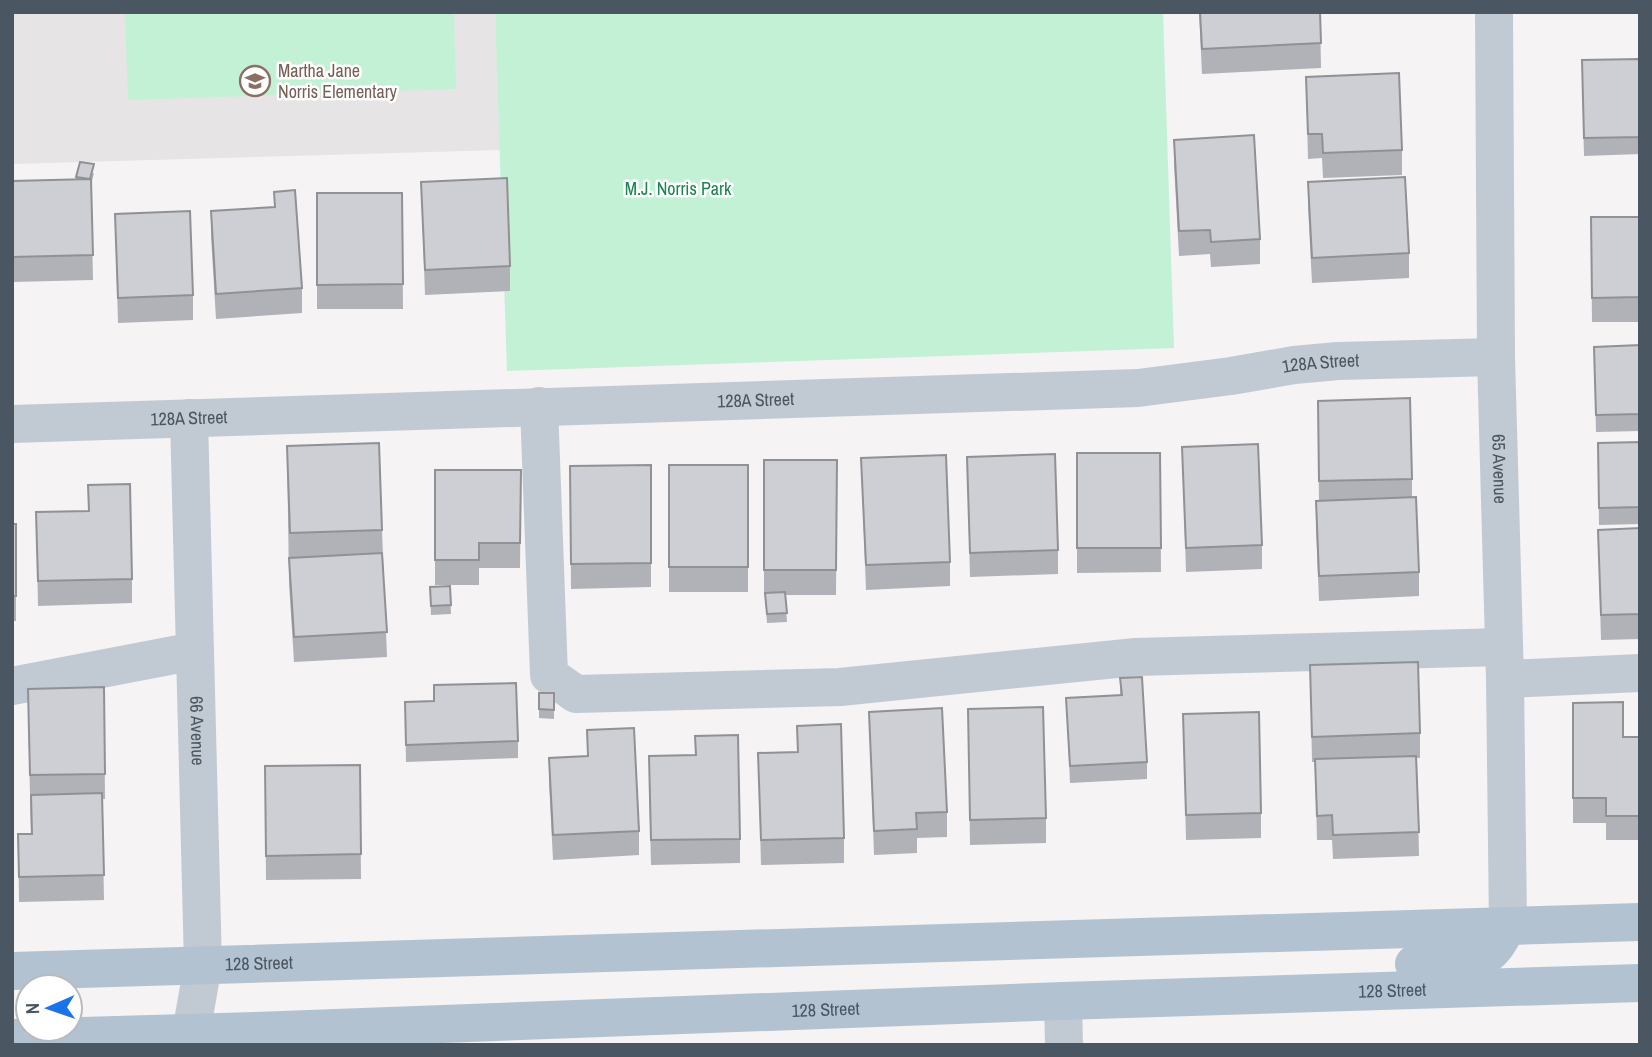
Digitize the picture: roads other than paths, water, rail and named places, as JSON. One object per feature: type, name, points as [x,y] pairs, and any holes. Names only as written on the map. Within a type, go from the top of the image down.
[{"type":"main road","name":"128 Street","points":[[12,971],[1640,922]]},
{"type":"main road","points":[[1195,997],[1286,970],[1475,960],[1494,949],[1508,926]]},
{"type":"main road","name":"128 Street","points":[[12,1038],[191,1039],[1063,1001],[1640,983]]},
{"type":"street","name":"65 Avenue","points":[[1494,12],[1496,357],[1508,926]]},
{"type":"street","name":"128A Street","points":[[12,424],[1138,388],[1327,362],[1496,357]]},
{"type":"street","points":[[539,406],[549,675],[576,694],[840,687],[1136,657],[1504,663],[1640,673]]},
{"type":"street","name":"66 Avenue","points":[[189,418],[202,965],[191,1039]]},
{"type":"street","points":[[12,686],[195,651]]},
{"type":"street","points":[[1063,1001],[1064,1045]]},
{"type":"place","name":"Martha Jane Norris Elementary","points":[[255,81]]},
{"type":"park label","name":"M.J. Norris Park","points":[[678,189]]}]
